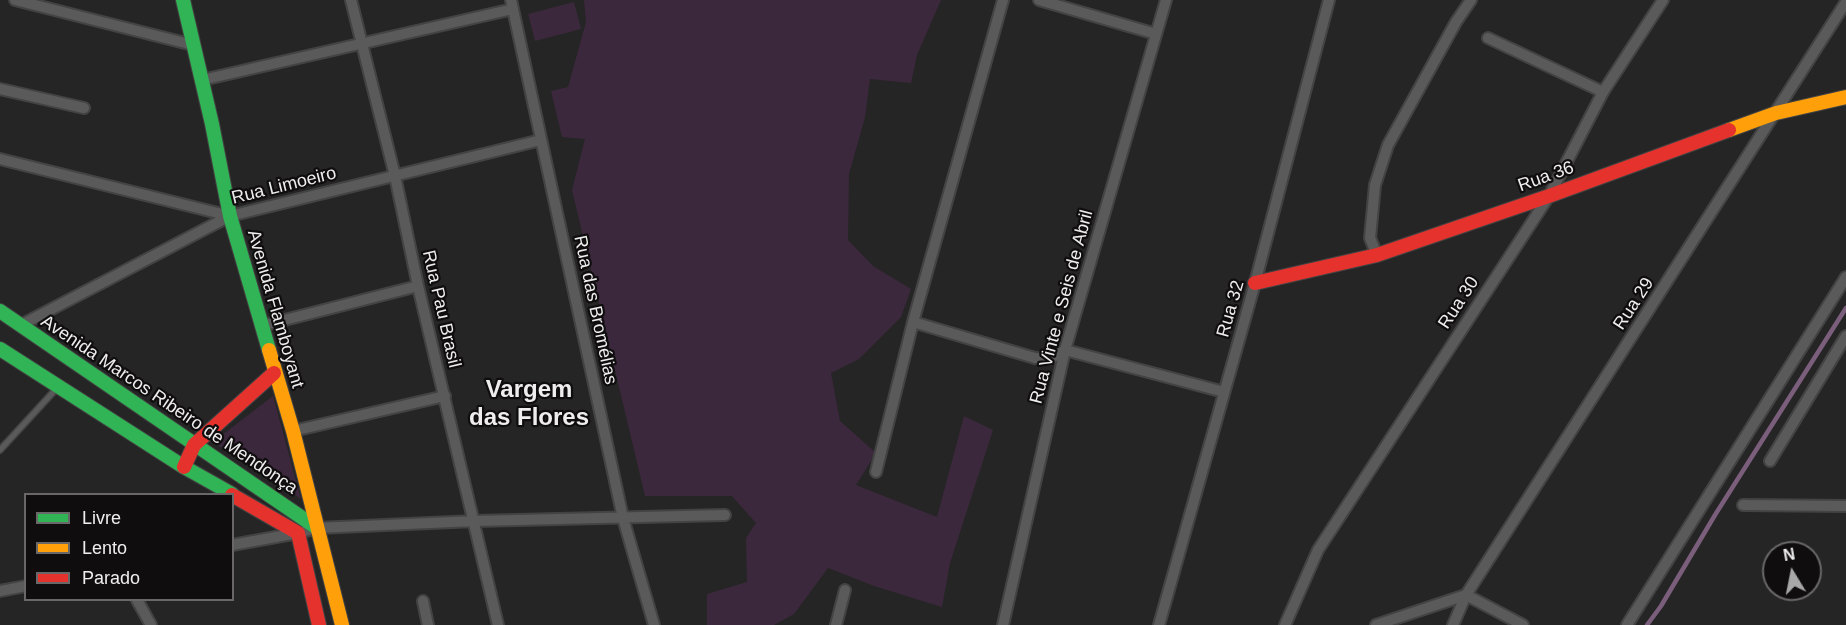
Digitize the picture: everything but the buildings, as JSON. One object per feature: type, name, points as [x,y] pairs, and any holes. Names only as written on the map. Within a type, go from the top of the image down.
[{"type":"street","points":[[15,0],[194,45]]},
{"type":"street","name":"Avenida Flamboyant","points":[[183,0],[230,216],[274,373],[293,431],[342,625]]},
{"type":"street","name":"Rua Pau Brasil","points":[[351,0],[395,176],[418,286],[498,625]]},
{"type":"street","points":[[876,472],[913,322],[1003,0]]},
{"type":"street","points":[[1039,0],[1156,34]]},
{"type":"street","name":"Rua Vinte e Seis de Abril","points":[[1003,625],[1065,350],[1166,0]]},
{"type":"street","name":"Rua 32","points":[[1159,625],[1255,283],[1329,0]]},
{"type":"street","points":[[1377,255],[1370,238],[1375,185],[1388,145],[1456,22],[1471,0]]},
{"type":"street","name":"Rua 30","points":[[1286,625],[1318,550],[1549,196],[1603,92],[1663,0]]},
{"type":"street","name":"Rua 29","points":[[1453,625],[1466,595],[1846,2]]},
{"type":"street","points":[[202,80],[362,44],[512,4]]},
{"type":"street","name":"Rua das Bromélias","points":[[512,4],[623,518],[654,625]]},
{"type":"street","points":[[1488,38],[1603,92]]},
{"type":"street","points":[[0,89],[84,108]]},
{"type":"street","name":"Rua 36","points":[[1255,283],[1377,255],[1549,196],[1776,113],[1846,97]]},
{"type":"street","name":"Rua Limoeiro","points":[[21,325],[230,216],[541,140]]},
{"type":"street","points":[[0,159],[230,216]]},
{"type":"street","points":[[1627,625],[1846,278]]},
{"type":"street","points":[[261,326],[418,286]]},
{"type":"street","name":"Avenida Marcos Ribeiro de Mendonça","points":[[0,311],[318,528]]},
{"type":"street","points":[[913,322],[1035,358],[1050,359],[1065,350],[1224,392]]},
{"type":"street","points":[[1770,461],[1846,336]]},
{"type":"street","name":"Avenida Marcos Ribeiro de Mendonça","points":[[0,349],[229,493]]},
{"type":"street","points":[[184,467],[194,445],[274,373]]},
{"type":"street","points":[[293,431],[445,396]]},
{"type":"street","name":"Avenida Marcos Ribeiro de Mendonça","points":[[234,496],[298,533]]},
{"type":"street","points":[[1743,505],[1846,506]]},
{"type":"street","points":[[234,545],[318,528],[475,521],[725,515]]},
{"type":"street","points":[[298,533],[320,625]]},
{"type":"street","points":[[0,591],[24,586]]},
{"type":"street","points":[[836,625],[845,590]]},
{"type":"street","points":[[1376,625],[1466,595],[1523,625]]},
{"type":"street","points":[[138,601],[150,625]]},
{"type":"street","points":[[423,601],[428,625]]},
{"type":"lane","points":[[0,450],[58,386]]},
{"type":"shaded area","points":[[584,0],[941,0],[917,55],[911,83],[870,79],[865,117],[849,174],[848,240],[873,266],[911,289],[901,317],[859,359],[831,373],[840,421],[876,453],[856,485],[937,517],[964,416],[993,430],[950,563],[942,607],[874,586],[828,568],[794,614],[774,625],[707,625],[707,594],[747,582],[746,538],[756,523],[732,496],[645,496],[572,190],[585,139],[562,137],[551,91],[568,87],[586,22]]},
{"type":"shaded area","points":[[574,2],[581,29],[535,41],[528,14]]},
{"type":"shaded area","points":[[273,396],[301,499],[213,442]]},
{"type":"waterway","points":[[1647,625],[1846,308]]},
{"type":"traffic: fast","points":[[183,0],[212,124],[230,216],[269,350]]},
{"type":"traffic: fast","points":[[0,311],[317,528]]},
{"type":"traffic: fast","points":[[0,349],[184,467],[230,493]]},
{"type":"traffic: slow","points":[[1729,130],[1776,113],[1846,97]]},
{"type":"traffic: slow","points":[[269,350],[293,431],[342,625]]},
{"type":"traffic: jam","points":[[1255,283],[1377,255],[1549,196],[1729,130]]},
{"type":"traffic: jam","points":[[184,467],[194,445],[274,373]]},
{"type":"traffic: jam","points":[[234,496],[298,533],[319,625]]},
{"type":"district","name":"Vargem das Flores","points":[[529,404]]}]
